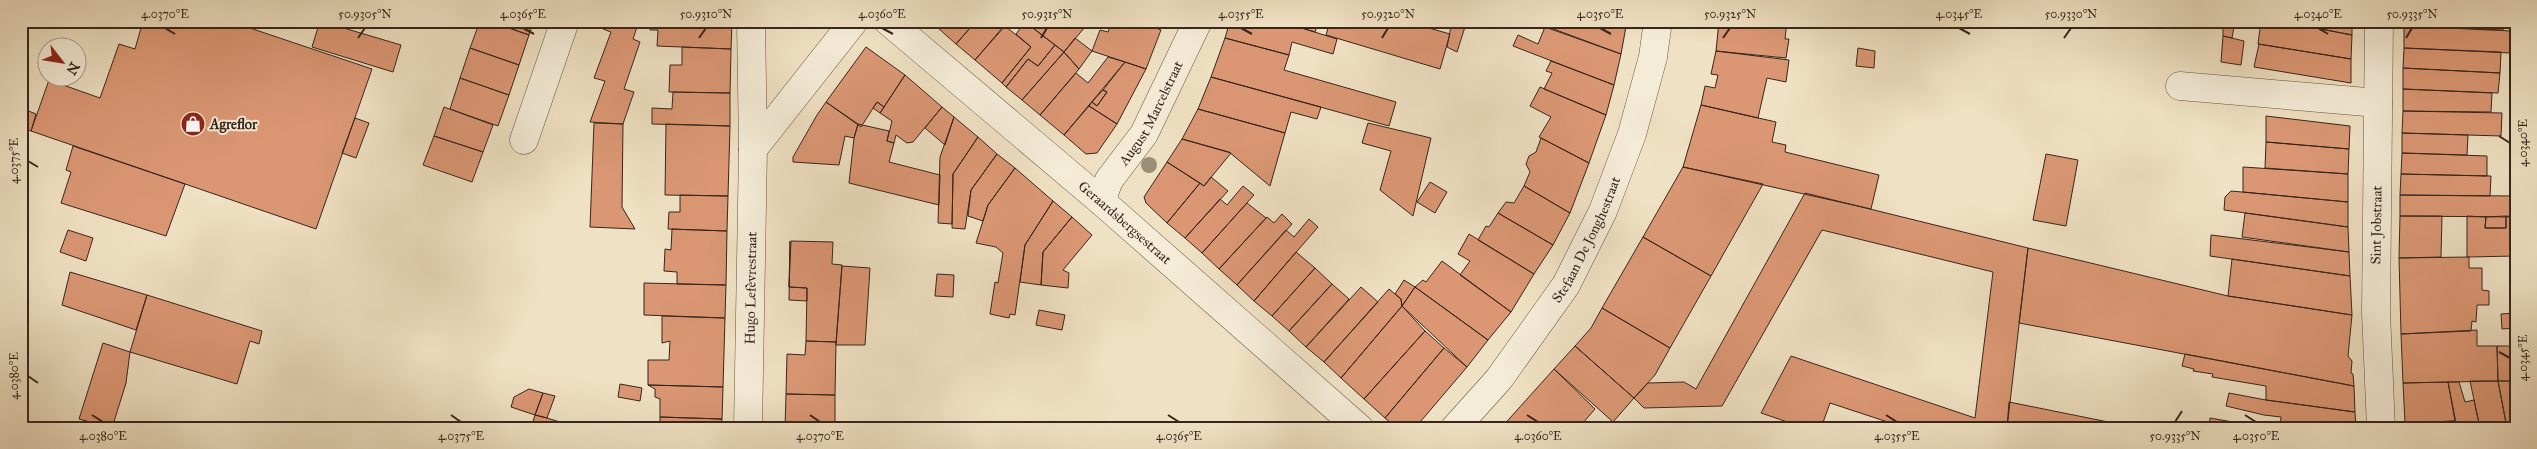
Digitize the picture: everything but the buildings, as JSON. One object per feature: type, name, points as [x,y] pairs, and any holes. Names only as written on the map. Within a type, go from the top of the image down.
[{"type":"street","points":[[524,140],[565,21]]},
{"type":"street","name":"Hugo Lefèvrestraat","points":[[748,428],[752,149],[750,21]]},
{"type":"street","points":[[752,149],[854,21]]},
{"type":"street","name":"Geraardsbergsestraat","points":[[888,21],[1101,201],[1359,428]]},
{"type":"street","name":"August Marcelstraat","points":[[1101,201],[1109,180],[1144,134],[1198,21]]},
{"type":"street","name":"Stefaan De Jonghestraat","points":[[1455,428],[1499,378],[1561,292],[1587,244],[1603,211],[1632,134],[1653,57],[1658,21]]},
{"type":"street","name":"Sint Jobstraat","points":[[2379,21],[2376,313],[2381,428]]},
{"type":"street","points":[[2180,86],[2378,103]]},
{"type":"place","name":"Agreflor","points":[[193,124]]}]
